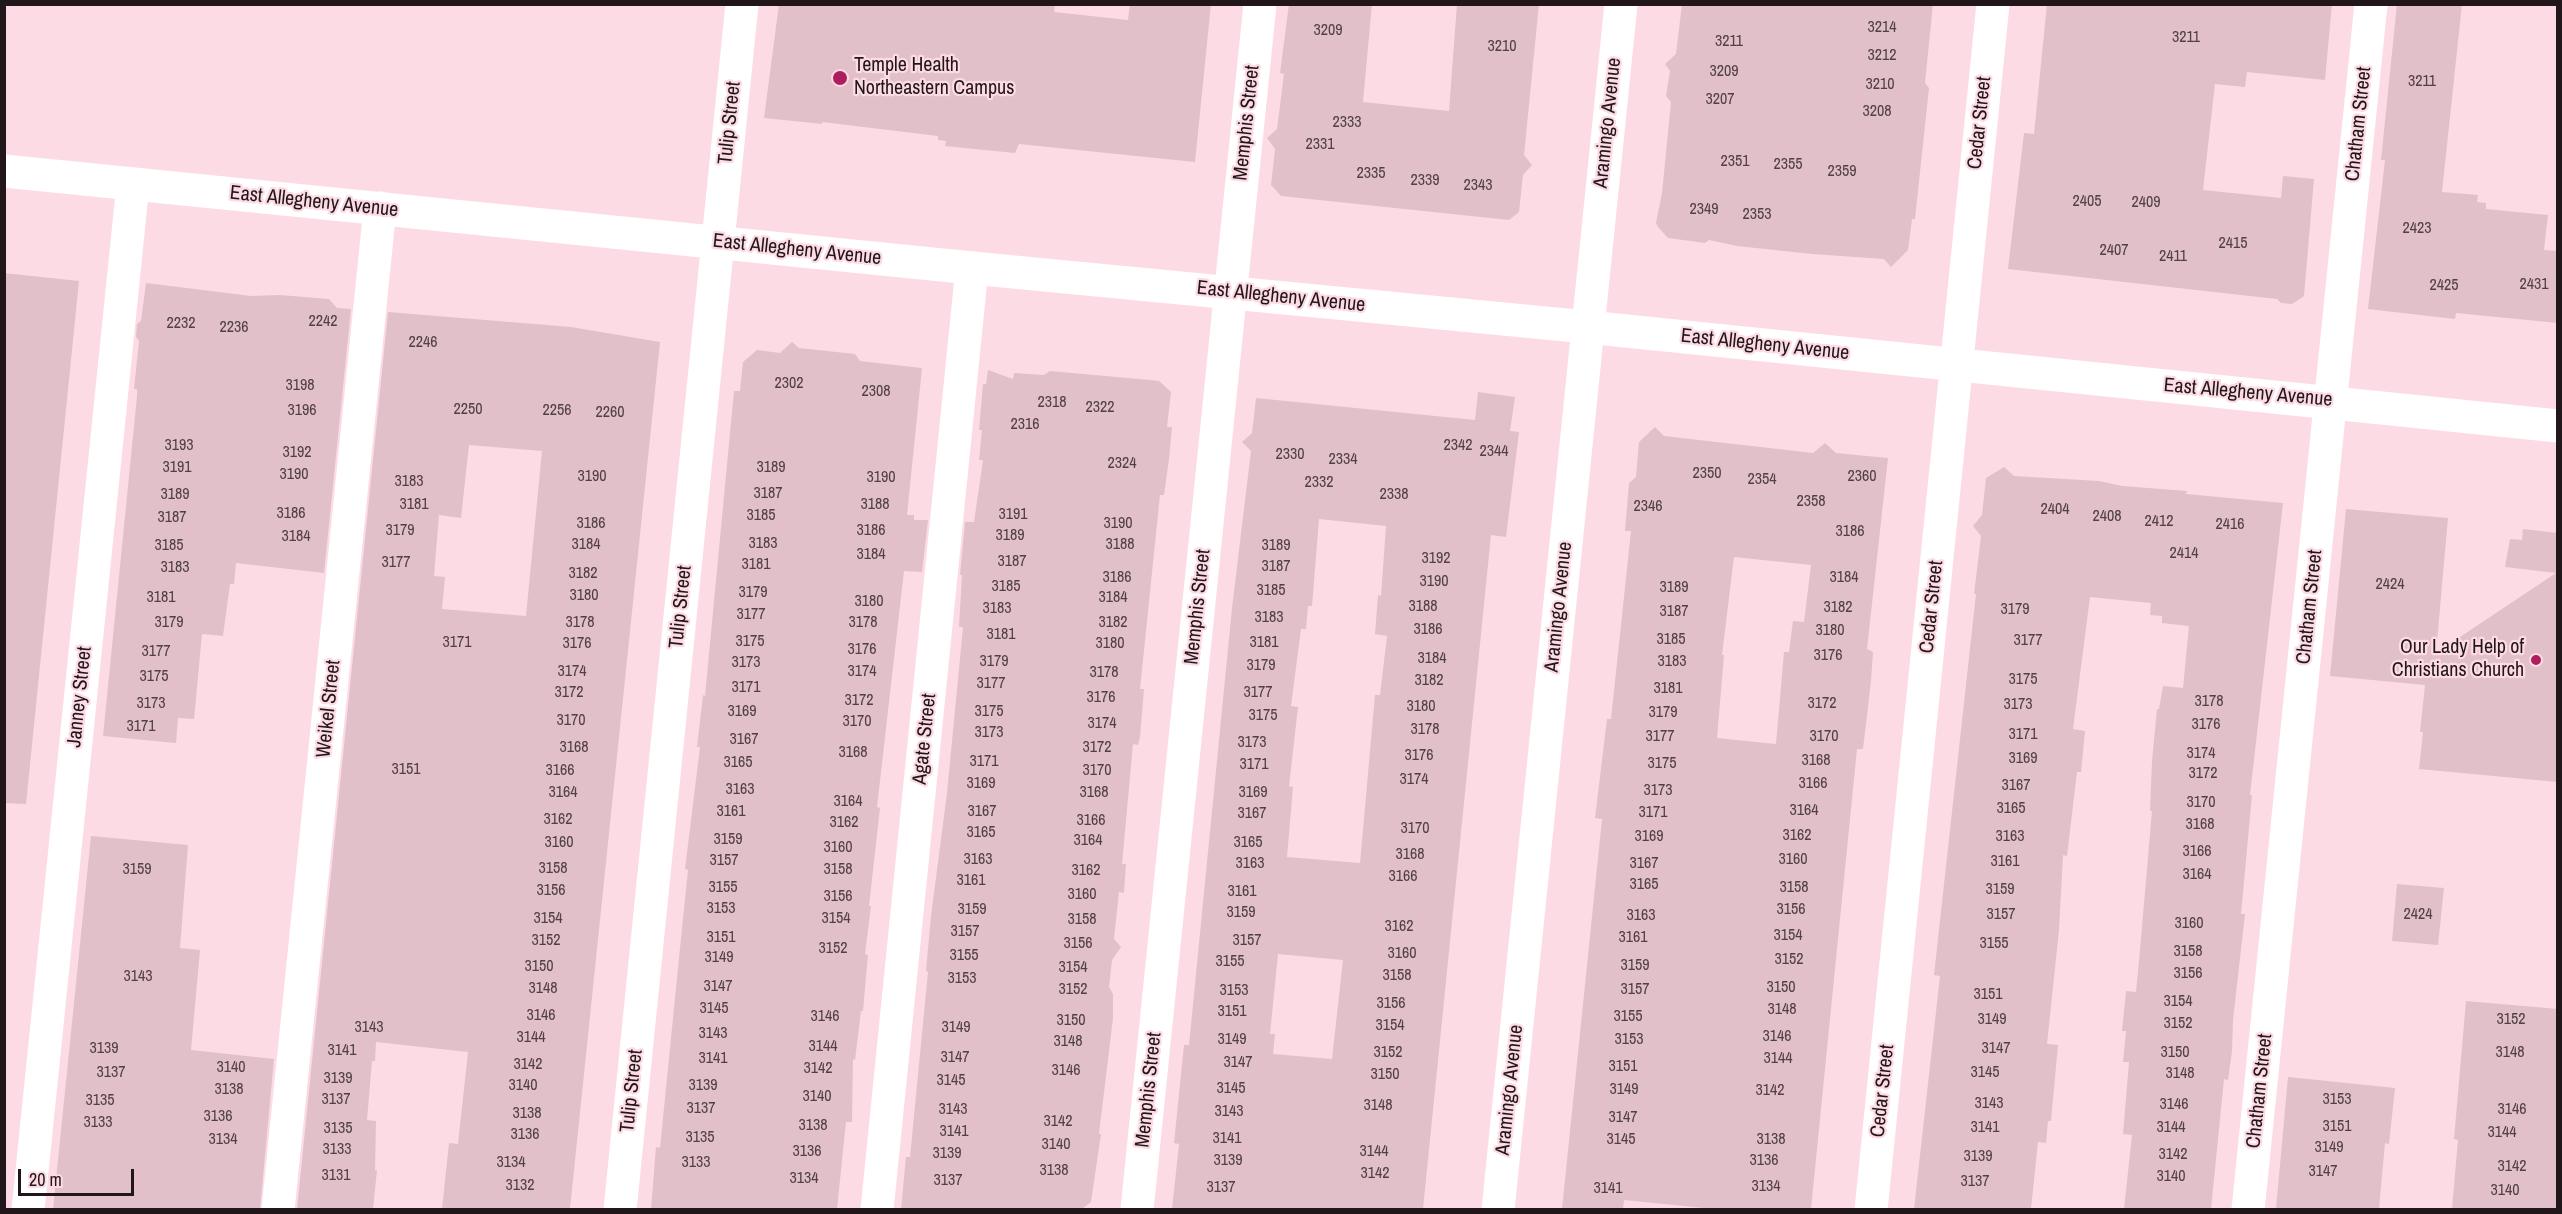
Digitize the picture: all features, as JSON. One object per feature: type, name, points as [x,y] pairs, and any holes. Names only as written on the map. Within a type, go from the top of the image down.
[{"type":"street","name":"Tulip Street","points":[[620,1209],[742,4]]},
{"type":"street","name":"Memphis Street","points":[[1137,1209],[1260,4]]},
{"type":"street","name":"Aramingo Avenue","points":[[1498,1209],[1621,4]]},
{"type":"street","name":"Cedar Street","points":[[1872,1209],[1992,4]]},
{"type":"street","name":"Chatham Street","points":[[2248,1209],[2371,4]]},
{"type":"street","name":"East Allegheny Avenue","points":[[4,171],[1587,327],[1956,366],[2332,401],[2558,426]]},
{"type":"street","name":"Janney Street","points":[[28,1209],[133,184]]},
{"type":"street","name":"Weikel Street","points":[[278,1209],[380,208]]},
{"type":"street","name":"Agate Street","points":[[878,1209],[972,268]]},
{"type":"building","points":[[779,4],[1055,4],[1054,12],[1128,20],[1130,4],[1211,4],[1195,162],[1019,144],[1015,153],[945,146],[946,141],[938,140],[938,136],[822,122],[822,124],[764,118]]},
{"type":"building","points":[[1289,4],[1372,4],[1363,102],[1449,111],[1457,4],[1539,4],[1524,155],[1532,165],[1523,175],[1519,212],[1509,220],[1281,196],[1271,185],[1275,149],[1267,138],[1277,129],[1284,74],[1280,73]]},
{"type":"building","points":[[1682,4],[1933,4],[1925,83],[1929,88],[1915,219],[1912,219],[1908,250],[1891,267],[1884,259],[1812,254],[1737,246],[1709,240],[1705,243],[1668,238],[1658,227],[1656,223],[1662,193],[1671,102],[1666,96],[1670,71],[1665,64],[1676,54]]},
{"type":"building","points":[[2047,4],[2332,4],[2325,80],[2247,72],[2245,87],[2215,84],[2203,190],[2281,198],[2283,176],[2314,179],[2304,296],[2292,304],[2281,303],[2277,299],[2008,269],[2024,133],[2034,134]]},
{"type":"building","points":[[2397,4],[2462,4],[2442,192],[2478,195],[2477,202],[2486,203],[2486,209],[2548,215],[2544,250],[2558,251],[2558,323],[2456,313],[2455,319],[2368,309],[2385,160],[2381,160]]},
{"type":"building","points":[[4,273],[79,281],[26,804],[4,803]]},
{"type":"building","points":[[146,283],[251,296],[280,295],[329,299],[337,308],[351,309],[324,573],[236,563],[234,584],[230,584],[223,636],[202,634],[194,719],[178,718],[176,743],[103,736],[137,396],[137,389],[134,389],[139,341],[136,337],[137,324],[141,321]]},
{"type":"building","points":[[388,312],[571,327],[660,342],[570,1209],[442,1209],[449,1143],[458,1144],[468,1052],[376,1042],[367,1120],[376,1121],[375,1170],[377,1170],[373,1209],[297,1209]],"holes":[[[469,445],[542,451],[526,616],[442,609],[445,577],[434,576],[439,515],[461,518]]]},
{"type":"building","points":[[792,342],[799,348],[855,354],[860,361],[922,368],[907,515],[914,515],[914,520],[928,520],[922,572],[904,571],[877,807],[880,808],[869,906],[871,906],[865,954],[868,955],[863,1011],[861,1011],[855,1060],[853,1059],[852,1122],[846,1122],[837,1209],[651,1209],[656,1147],[660,1148],[688,870],[685,869],[700,747],[697,747],[703,695],[705,696],[734,391],[740,391],[743,362],[757,350],[780,353]]},
{"type":"building","points":[[988,370],[1013,379],[1014,373],[1044,375],[1050,371],[1159,381],[1171,392],[1167,427],[1172,427],[1169,459],[1164,495],[1160,495],[1140,689],[1144,689],[1140,737],[1138,745],[1133,744],[1122,864],[1126,864],[1124,893],[1119,892],[1114,939],[1121,947],[1112,960],[1109,987],[1113,994],[1113,1018],[1099,1134],[1101,1134],[1091,1202],[1082,1209],[901,1209],[906,1157],[910,1157],[928,972],[926,971],[931,916],[947,793],[963,627],[959,627],[962,575],[960,575],[965,522],[974,522],[983,460],[979,460],[982,430],[979,430],[983,384],[986,384]]},
{"type":"building","points":[[1478,392],[1515,397],[1510,431],[1519,432],[1506,537],[1491,535],[1423,1209],[1172,1209],[1179,1144],[1174,1143],[1184,1045],[1189,1045],[1232,608],[1251,451],[1242,442],[1252,433],[1256,398],[1475,420]],"holes":[[[1319,519],[1386,526],[1381,596],[1378,595],[1375,634],[1387,636],[1380,695],[1375,695],[1360,863],[1287,857],[1293,787],[1289,786],[1298,707],[1291,706],[1301,629],[1306,629],[1308,606],[1312,606]],[[1278,954],[1343,960],[1332,1059],[1273,1054],[1275,1034],[1270,1034]]]},
{"type":"building","points":[[1655,427],[1664,436],[1813,453],[1825,443],[1836,453],[1888,458],[1867,649],[1873,652],[1871,681],[1863,749],[1857,749],[1811,1209],[1714,1209],[1624,1200],[1623,1209],[1562,1209],[1602,819],[1595,818],[1607,719],[1611,719],[1631,531],[1625,531],[1629,483],[1636,477],[1639,442]],"holes":[[[1734,557],[1811,565],[1804,622],[1793,621],[1789,652],[1784,652],[1776,744],[1717,738],[1724,655],[1722,655]]]},
{"type":"building","points":[[2004,467],[2014,476],[2099,481],[2122,486],[2187,491],[2186,494],[2283,503],[2250,795],[2252,795],[2241,914],[2245,914],[2233,1020],[2232,1051],[2228,1080],[2224,1079],[2211,1209],[2124,1209],[2132,1135],[2123,1134],[2129,1062],[2123,1062],[2126,1031],[2122,1031],[2126,991],[2136,992],[2152,811],[2150,811],[2152,761],[2157,709],[2159,709],[2163,686],[2183,688],[2189,626],[2162,623],[2162,616],[2150,615],[2151,603],[2090,597],[2073,729],[2085,731],[2081,772],[2077,772],[2067,856],[2063,855],[2059,930],[2047,1044],[2058,1045],[2051,1121],[2048,1121],[2046,1143],[2038,1142],[2031,1209],[1914,1209],[1940,976],[1934,975],[1976,594],[1974,594],[1981,536],[1973,526],[1982,515],[1986,478]]},
{"type":"building","points":[[2346,509],[2448,518],[2436,653],[2556,573],[2505,567],[2510,539],[2522,540],[2523,529],[2558,533],[2558,782],[2419,769],[2425,685],[2330,676]]},
{"type":"building","points":[[91,836],[188,845],[180,948],[200,950],[191,1050],[274,1059],[260,1209],[53,1209]]},
{"type":"building","points":[[2397,884],[2444,888],[2438,945],[2392,941]]},
{"type":"building","points":[[2466,1001],[2558,1009],[2558,1209],[2452,1209],[2458,1140],[2454,1139]]},
{"type":"building","points":[[2288,1077],[2395,1088],[2389,1144],[2385,1143],[2379,1209],[2276,1209]]},
{"type":"place","name":"Temple Health Northeastern Campus","points":[[840,78]]},
{"type":"place","name":"Our Lady Help of Christians Church","points":[[2536,660]]}]
